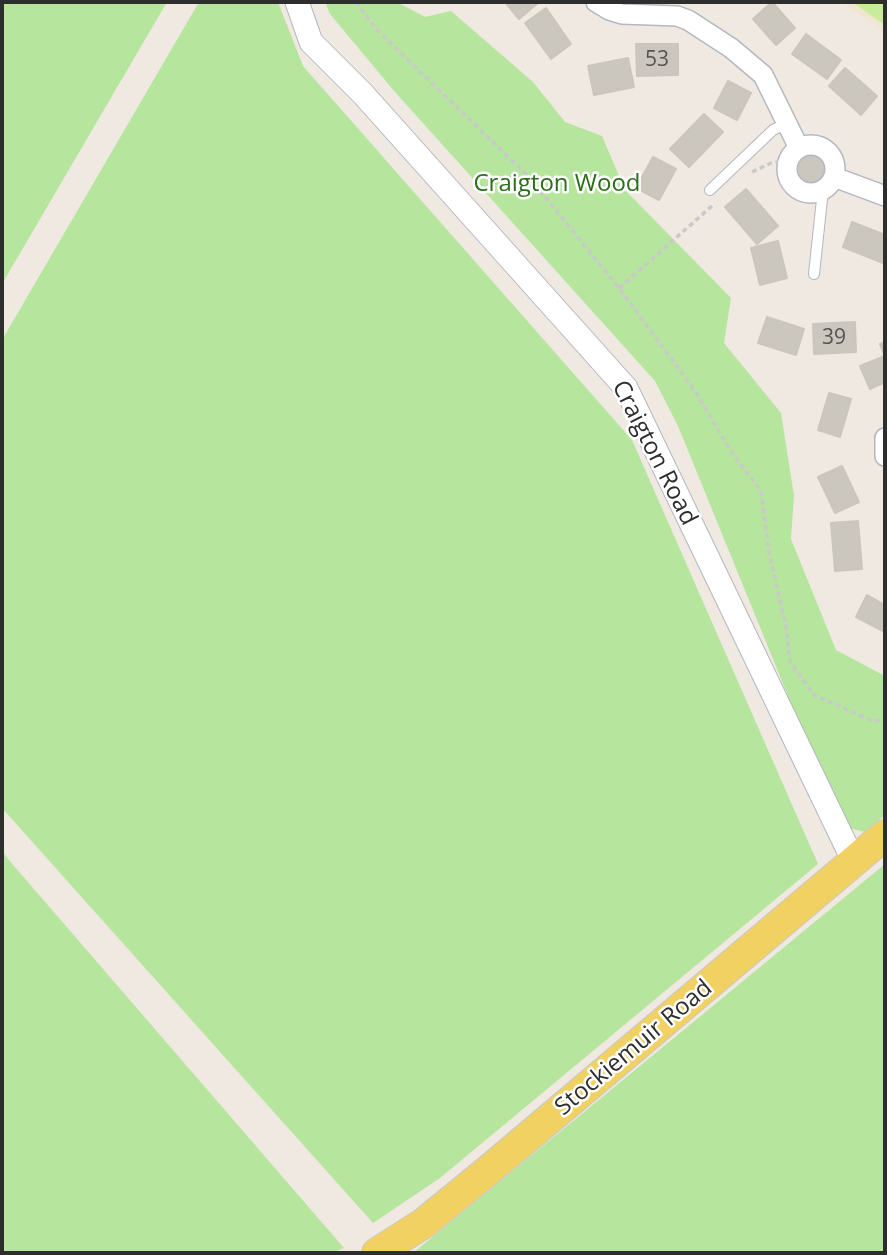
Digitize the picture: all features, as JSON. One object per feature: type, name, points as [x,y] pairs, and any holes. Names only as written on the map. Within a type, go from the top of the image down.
[{"type":"main road","name":"Stockiemuir Road","points":[[377,1253],[424,1223],[490,1169],[885,835]]},
{"type":"street","name":"Craigton Road","points":[[297,2],[311,42],[363,94],[626,388],[854,862]]},
{"type":"street","points":[[596,2],[622,14],[664,14],[688,20],[731,48],[763,75],[786,124],[793,155],[788,178],[799,190],[807,193],[829,184],[885,196]]},
{"type":"street","points":[[793,155],[807,145],[823,148],[834,161],[829,184]]},
{"type":"street","points":[[885,438],[885,456]]},
{"type":"lane","points":[[710,190],[773,130],[786,124]]},
{"type":"lane","points":[[814,274],[829,184]]},
{"type":"path","points":[[356,2],[378,31],[528,176],[619,288],[695,391],[732,453],[761,491],[769,553],[786,626],[790,661],[814,695],[873,721],[885,720]]},
{"type":"path","points":[[748,174],[793,155]]},
{"type":"path","points":[[619,288],[718,201]]},
{"type":"shaded area","points":[[841,2],[885,2],[885,33]]},
{"type":"green space","points":[[2,2],[167,2],[2,284]]},
{"type":"green space","points":[[199,2],[278,2],[303,66],[632,440],[818,864],[440,1178],[373,1223],[2,808],[2,340]]},
{"type":"green space","name":"Craigton Wood","points":[[325,2],[397,2],[425,17],[451,11],[533,82],[565,122],[602,136],[625,190],[731,298],[724,343],[781,413],[794,496],[791,539],[836,650],[885,676],[885,815],[865,832],[841,826],[678,426],[655,381],[395,92],[330,14]]},
{"type":"green space","points":[[852,2],[885,2],[885,25]]},
{"type":"green space","points":[[2,851],[344,1248],[331,1253],[2,1253]]},
{"type":"green space","points":[[885,864],[885,1253],[413,1253]]},
{"type":"building","points":[[505,2],[537,2],[538,3],[519,19]]},
{"type":"building","points":[[772,2],[795,28],[776,45],[753,19]]},
{"type":"building","points":[[546,8],[571,44],[551,59],[525,23]]},
{"type":"building","points":[[806,34],[841,60],[827,79],[792,54]]},
{"type":"building","points":[[636,44],[678,44],[678,75],[637,76]]},
{"type":"building","points":[[628,58],[634,87],[594,95],[588,66]]},
{"type":"building","points":[[845,68],[877,96],[861,115],[829,86]]},
{"type":"building","points":[[728,81],[751,93],[737,120],[714,108]]},
{"type":"building","points":[[704,114],[723,132],[689,167],[670,149]]},
{"type":"building","points":[[809,153],[820,157],[824,168],[820,179],[809,183],[798,179],[794,168],[798,157]]},
{"type":"building","points":[[653,157],[676,169],[659,200],[636,188]]},
{"type":"building","points":[[746,189],[778,226],[757,244],[725,207]]},
{"type":"building","points":[[852,222],[885,235],[883,263],[843,247]]},
{"type":"building","points":[[778,241],[787,278],[760,285],[751,248]]},
{"type":"building","points":[[767,317],[804,329],[796,355],[758,343]]},
{"type":"building","points":[[855,322],[856,352],[814,354],[813,324]]},
{"type":"building","points":[[885,342],[885,356],[880,344]]},
{"type":"building","points":[[885,356],[885,382],[870,389],[860,366]]},
{"type":"building","points":[[829,393],[851,399],[840,437],[818,430]]},
{"type":"building","points":[[842,466],[859,502],[835,513],[818,477]]},
{"type":"building","points":[[858,521],[862,569],[835,571],[831,523]]},
{"type":"building","points":[[867,595],[885,605],[885,632],[856,617]]}]
